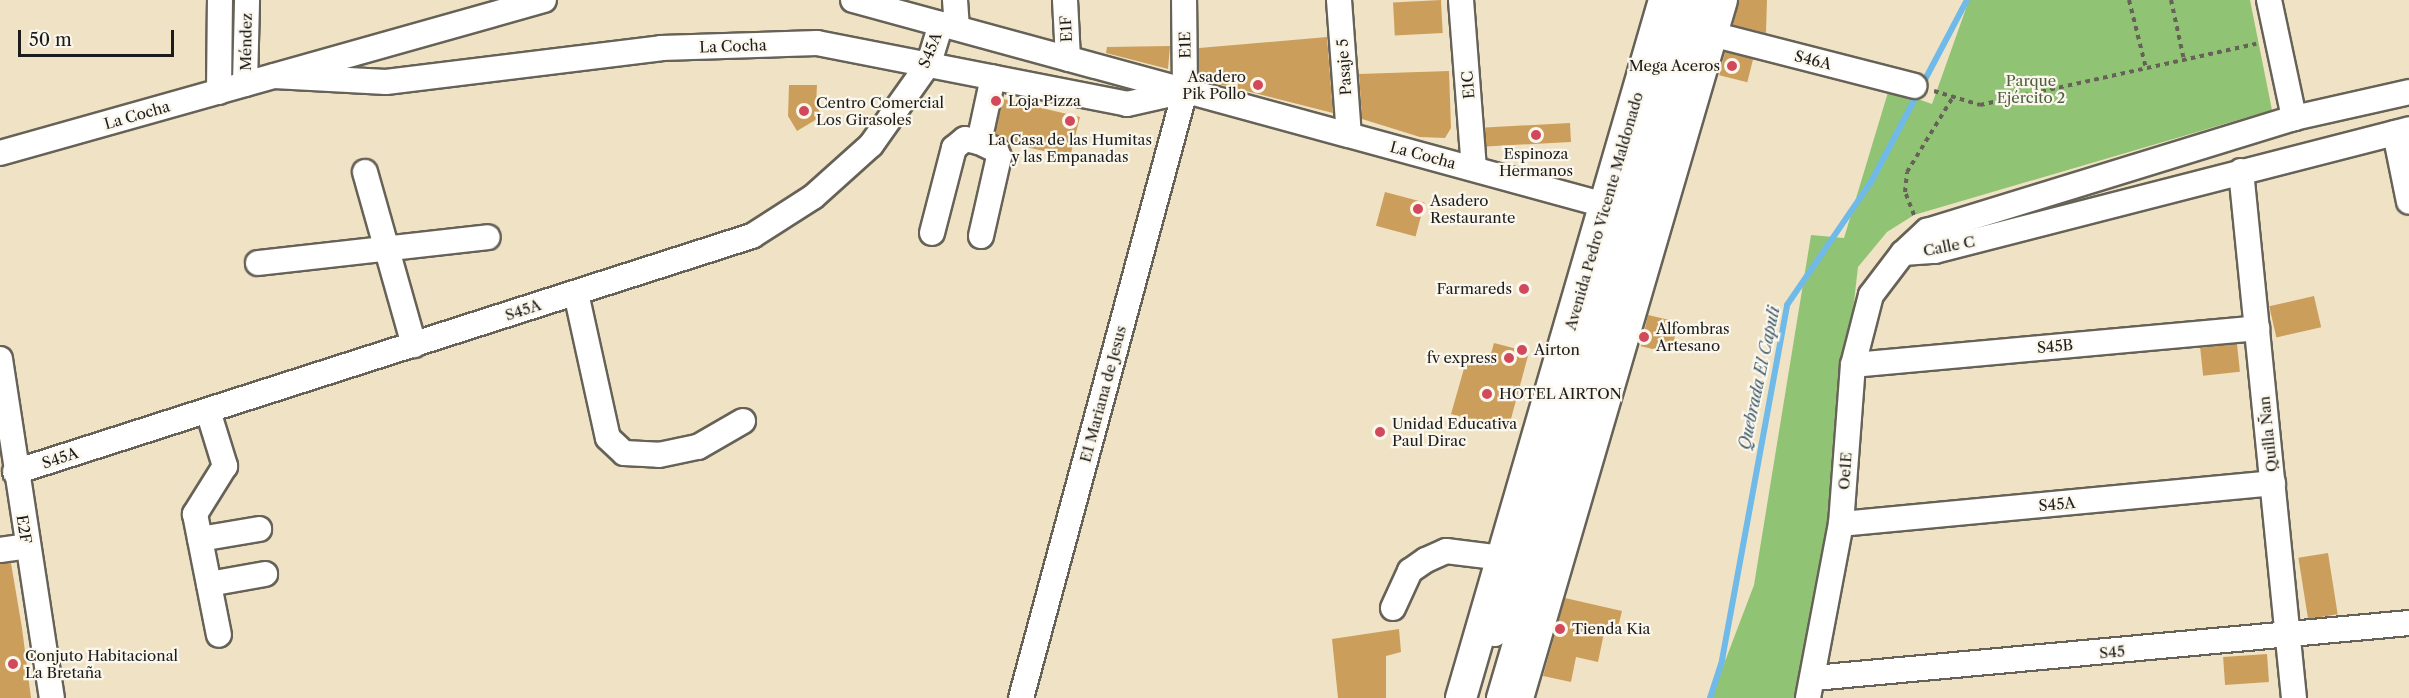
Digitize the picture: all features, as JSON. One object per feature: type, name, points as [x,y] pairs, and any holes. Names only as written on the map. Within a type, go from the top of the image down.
[{"type":"main road","name":"Avenida Pedro Vicente Maldonado","points":[[1518,698],[1632,213],[1665,0]]},
{"type":"main road","name":"Avenida Pedro Vicente Maldonado","points":[[1461,698],[1502,558],[1632,213],[1712,34],[1722,0]]},
{"type":"street","name":"Méndez","points":[[219,92],[220,0]]},
{"type":"street","name":"Méndez","points":[[245,84],[247,0]]},
{"type":"street","name":"La Cocha","points":[[0,153],[274,76],[468,10],[544,0]]},
{"type":"street","name":"La Cocha","points":[[853,0],[1632,213]]},
{"type":"street","points":[[949,26],[955,0]]},
{"type":"street","name":"E1F","points":[[1065,0],[1068,59]]},
{"type":"street","name":"E1E","points":[[1184,0],[1185,91]]},
{"type":"street","name":"Pasaje 5","points":[[1339,0],[1349,135]]},
{"type":"street","name":"E1C","points":[[1461,0],[1474,169]]},
{"type":"street","points":[[1499,698],[1632,213],[1681,0]]},
{"type":"street","points":[[1476,698],[1632,213],[1705,0]]},
{"type":"street","points":[[2269,0],[2294,118]]},
{"type":"street","name":"S45A","points":[[15,472],[752,236],[804,203],[871,146],[928,63],[949,26]]},
{"type":"street","name":"S46A","points":[[1712,34],[1914,86]]},
{"type":"street","name":"La Cocha","points":[[274,76],[386,82],[661,48],[817,43],[928,63],[1127,104],[1185,91]]},
{"type":"street","points":[[978,142],[993,77]]},
{"type":"street","name":"E1 Mariana de Jesus","points":[[1021,698],[1185,91]]},
{"type":"street","name":"Calle C","points":[[1903,253],[1927,231],[2294,118],[2409,92]]},
{"type":"street","points":[[2402,131],[2409,202]]},
{"type":"street","name":"Calle C","points":[[1903,253],[1935,251],[2402,131]]},
{"type":"street","points":[[932,233],[954,148],[965,139],[996,150],[999,157],[981,236]]},
{"type":"street","name":"Quilla Ñan","points":[[2241,171],[2294,698]]},
{"type":"street","points":[[365,172],[414,345]]},
{"type":"street","points":[[258,263],[488,237]]},
{"type":"street","name":"Oe1E","points":[[1811,688],[1841,524],[1852,365],[1871,295],[1903,253]]},
{"type":"street","points":[[576,293],[608,438],[624,453],[659,455],[698,447],[743,421]]},
{"type":"street","name":"S45B","points":[[1852,365],[2257,328]]},
{"type":"street","name":"E2F","points":[[0,359],[15,472],[52,698]]},
{"type":"street","points":[[208,411],[225,466],[198,501],[200,539],[219,636]]},
{"type":"street","name":"S45A","points":[[1841,524],[2272,483]]},
{"type":"street","points":[[200,539],[259,529]]},
{"type":"street","points":[[0,550],[27,546]]},
{"type":"street","points":[[1393,608],[1410,571],[1426,560],[1446,551],[1502,558]]},
{"type":"street","points":[[209,584],[265,574]]},
{"type":"street","name":"S45","points":[[1811,688],[2409,623]]},
{"type":"path","points":[[2129,0],[2146,68]]},
{"type":"path","points":[[2171,0],[2184,60]]},
{"type":"path","points":[[1944,94],[1980,105],[2278,39]]},
{"type":"path","points":[[1927,231],[1905,192],[1907,172],[1953,97]]},
{"type":"green space","name":"Parque Ejército 2","points":[[1969,0],[2250,0],[2272,110],[1914,215],[1887,232],[1858,267],[1829,521],[1799,698],[1711,698],[1754,585],[1811,235],[1844,238],[1889,89],[1932,104]]},
{"type":"building","points":[[1441,0],[1443,33],[1395,35],[1393,3]]},
{"type":"building","points":[[1739,0],[1767,0],[1766,33],[1733,25]]},
{"type":"building","points":[[1327,37],[1333,113],[1199,79],[1199,48]]},
{"type":"building","points":[[1170,46],[1168,69],[1106,53],[1107,47]]},
{"type":"building","name":"Mega Aceros","points":[[1725,52],[1753,59],[1747,82],[1719,75]]},
{"type":"building","points":[[1449,71],[1451,128],[1445,138],[1420,137],[1362,119],[1359,74]]},
{"type":"building","name":"Centro Comercial Los Girasoles","points":[[789,85],[817,85],[816,105],[822,116],[797,131],[788,116]]},
{"type":"building","points":[[1003,99],[1080,117],[1070,157],[1008,143],[995,134]]},
{"type":"building","points":[[1570,123],[1571,142],[1486,146],[1485,127]]},
{"type":"building","points":[[1385,192],[1425,203],[1416,236],[1376,226]]},
{"type":"building","points":[[2314,296],[2321,327],[2276,338],[2269,306]]},
{"type":"building","points":[[1648,315],[1678,322],[1671,353],[1641,346]]},
{"type":"building","name":"HOTEL AIRTON","points":[[1494,343],[1529,352],[1508,430],[1451,414],[1467,358],[1488,364]]},
{"type":"building","points":[[2237,344],[2240,372],[2203,376],[2200,348]]},
{"type":"building","points":[[2328,553],[2338,614],[2308,619],[2298,558]]},
{"type":"building","name":"Conjuto Habitacional La Bretaña","points":[[11,563],[31,698],[0,698],[0,564]]},
{"type":"building","points":[[1565,598],[1622,611],[1616,635],[1604,633],[1598,662],[1576,657],[1571,682],[1543,676]]},
{"type":"building","points":[[1399,629],[1401,652],[1386,656],[1386,698],[1338,698],[1332,639]]},
{"type":"building","points":[[2267,654],[2269,682],[2225,685],[2223,657]]},
{"type":"waterway","name":"Quebrada El Capuli","points":[[1710,698],[1722,660],[1787,305],[1871,182],[1967,0]]},
{"type":"place","name":"Mega Aceros","points":[[1732,66]]},
{"type":"place","name":"Asadero Pik Pollo","points":[[1258,85]]},
{"type":"place","name":"Loja Pizza","points":[[996,101]]},
{"type":"place","name":"Centro Comercial Los Girasoles","points":[[804,111]]},
{"type":"place","name":"La Casa de las Humitas y las Empanadas","points":[[1070,121]]},
{"type":"place","name":"Espinoza Hermanos","points":[[1536,135]]},
{"type":"place","name":"Asadero Restaurante","points":[[1418,209]]},
{"type":"place","name":"Farmareds","points":[[1524,289]]},
{"type":"place","name":"Alfombras Artesano","points":[[1644,337]]},
{"type":"place","name":"Airton","points":[[1522,350]]},
{"type":"place","name":"fv express","points":[[1509,358]]},
{"type":"place","name":"HOTEL AIRTON","points":[[1487,394]]},
{"type":"place","name":"Unidad Educativa Paul Dirac","points":[[1380,432]]},
{"type":"place","name":"Tienda Kia","points":[[1560,629]]},
{"type":"place","name":"Conjuto Habitacional La Bretaña","points":[[13,664]]}]
